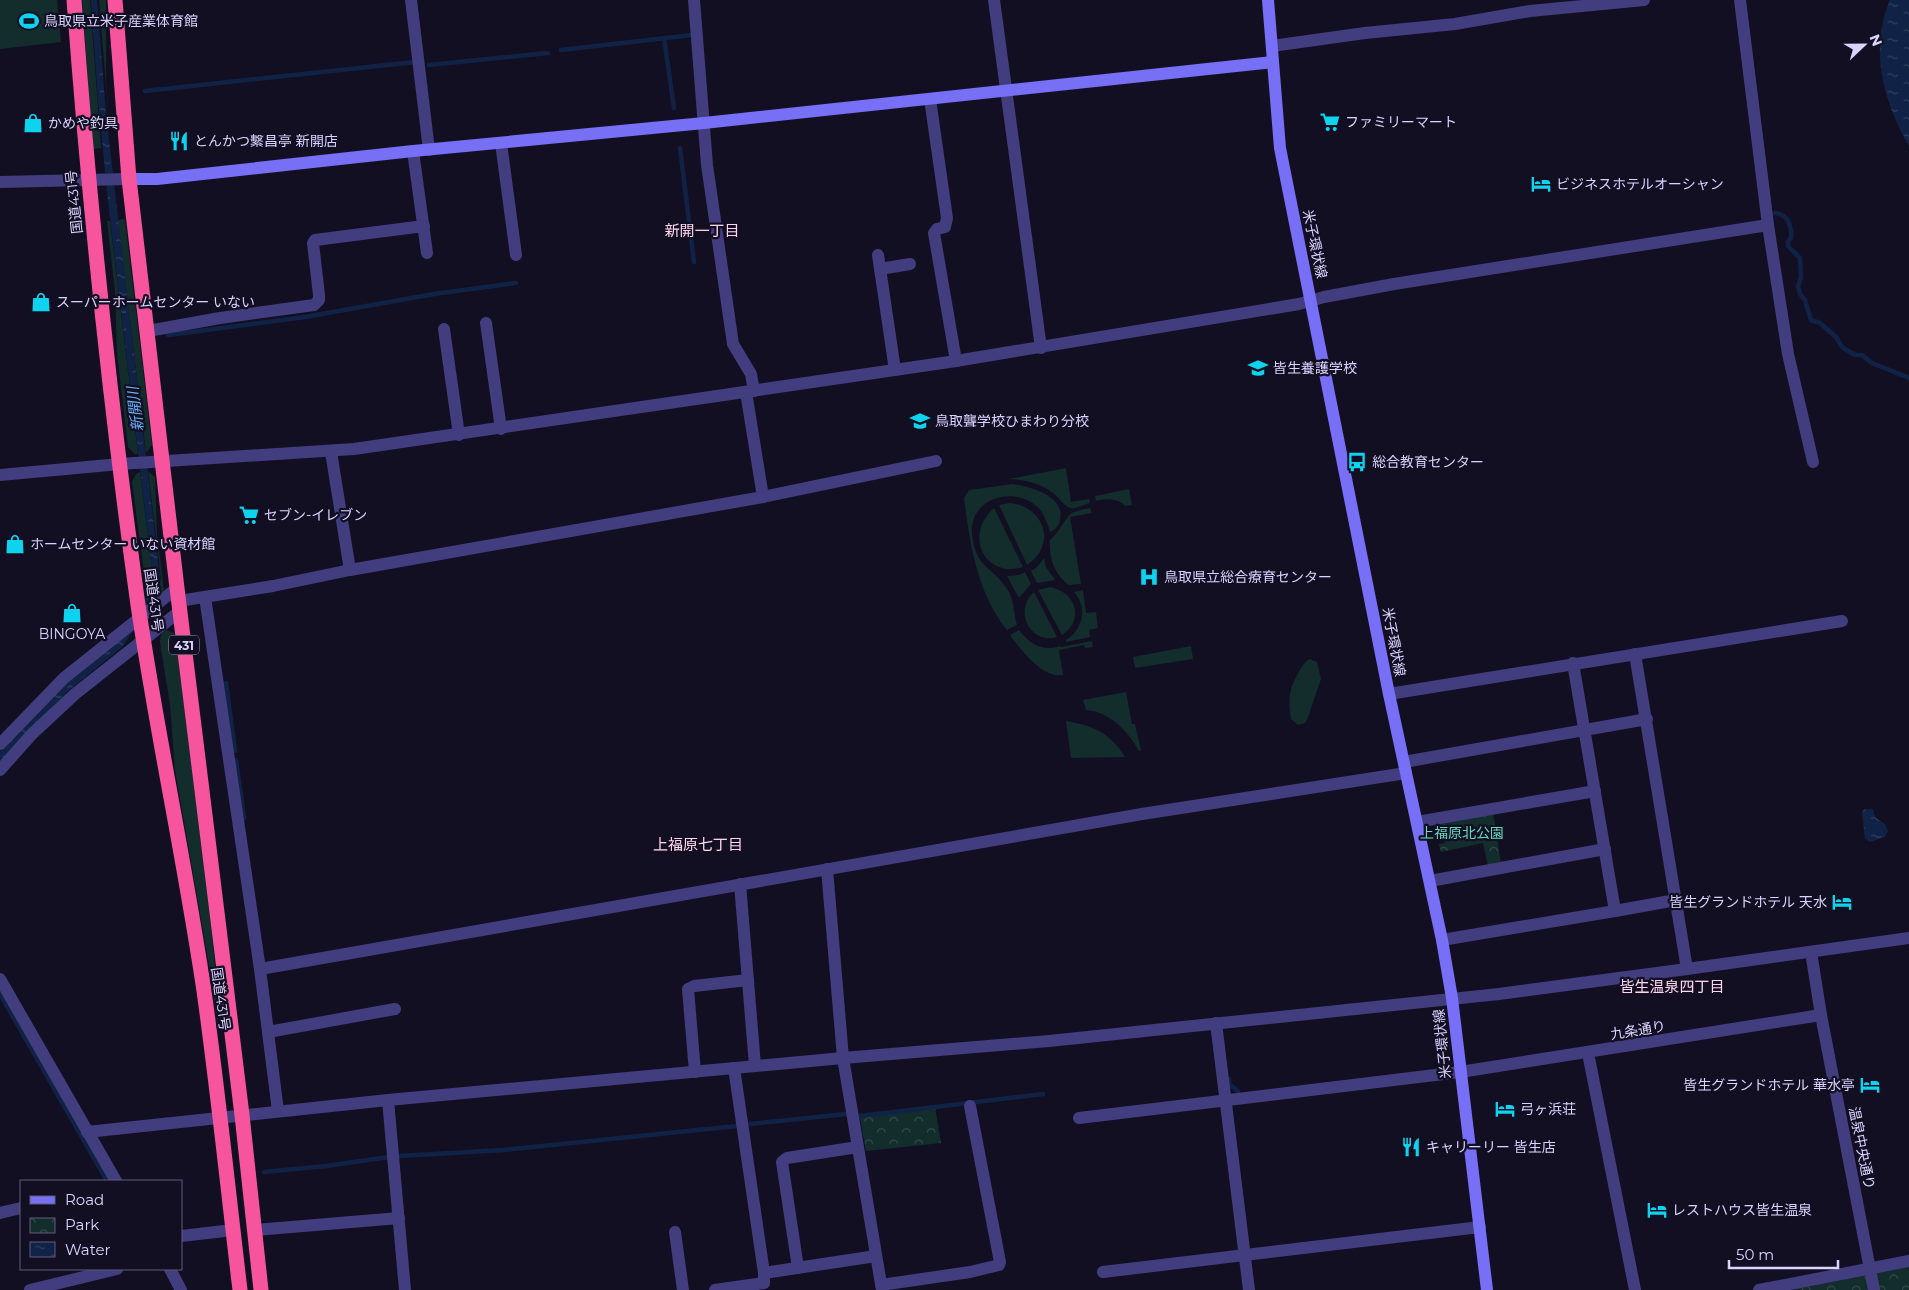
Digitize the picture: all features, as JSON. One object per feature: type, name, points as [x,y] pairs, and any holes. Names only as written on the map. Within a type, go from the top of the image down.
[{"type":"highway","name":"国道431号","points":[[74,0],[122,464],[141,621],[204,988],[221,1117],[240,1290]]},
{"type":"highway","name":"国道431号","points":[[115,0],[125,179],[148,331],[161,462],[242,1115],[261,1290]]},
{"type":"main road","name":"米子環状線","points":[[1268,0],[1280,148],[1389,694],[1442,940],[1452,998],[1487,1290]]},
{"type":"main road","points":[[125,179],[157,179],[1273,62]]},
{"type":"street","points":[[411,0],[429,150]]},
{"type":"street","points":[[694,0],[707,165],[733,344],[751,374],[750,391],[763,497]]},
{"type":"street","points":[[994,0],[1041,348]]},
{"type":"street","points":[[1272,46],[1455,24],[1530,11],[1644,0]]},
{"type":"street","points":[[1740,0],[1768,225],[1788,354],[1813,462]]},
{"type":"street","points":[[930,99],[947,218],[945,226],[936,229],[934,233],[956,361]]},
{"type":"street","points":[[500,143],[516,256]]},
{"type":"street","points":[[413,151],[427,253]]},
{"type":"street","points":[[0,182],[125,179]]},
{"type":"street","points":[[0,475],[122,464],[331,452],[460,435],[1041,348],[1299,304],[1394,284],[1768,225]]},
{"type":"street","points":[[148,331],[220,318],[314,305],[319,300],[313,243],[315,240],[424,226]]},
{"type":"street","points":[[878,255],[895,370]]},
{"type":"street","points":[[880,269],[910,264]]},
{"type":"street","points":[[486,323],[501,429]]},
{"type":"street","points":[[444,329],[460,435]]},
{"type":"street","points":[[331,452],[350,570]]},
{"type":"street","points":[[0,744],[75,694],[159,602],[205,598],[350,570],[763,497],[936,461]]},
{"type":"street","points":[[205,598],[260,969],[278,1111]]},
{"type":"street","points":[[0,770],[26,728],[64,678],[115,636],[179,600]]},
{"type":"street","points":[[1389,694],[1842,621]]},
{"type":"street","points":[[1635,654],[1687,969]]},
{"type":"street","points":[[1573,663],[1615,911]]},
{"type":"street","points":[[260,969],[1405,768],[1647,719]]},
{"type":"street","points":[[1417,822],[1595,791]]},
{"type":"street","points":[[1430,881],[1605,849]]},
{"type":"street","points":[[827,869],[843,1058],[881,1287],[999,1265],[1000,1262],[970,1106]]},
{"type":"street","points":[[740,884],[754,1066]]},
{"type":"street","points":[[1442,940],[1676,900]]},
{"type":"street","points":[[86,1132],[388,1100],[1049,1041],[1499,994],[1909,938]]},
{"type":"street","name":"温泉中央通り","points":[[1811,952],[1874,1290]]},
{"type":"street","points":[[0,979],[86,1132],[115,1180]]},
{"type":"street","points":[[695,1072],[688,990],[694,986],[748,980]]},
{"type":"street","points":[[268,1032],[396,1009]]},
{"type":"street","name":"九条通り","points":[[1079,1118],[1460,1072],[1822,1016]]},
{"type":"street","points":[[1216,1023],[1249,1290]]},
{"type":"street","points":[[1588,1053],[1635,1290]]},
{"type":"street","points":[[734,1068],[765,1282]]},
{"type":"street","points":[[388,1100],[405,1290]]},
{"type":"street","points":[[798,1268],[782,1162],[787,1158],[858,1147]]},
{"type":"street","points":[[0,1212],[20,1208]]},
{"type":"street","points":[[255,1230],[399,1218]]},
{"type":"street","points":[[1104,1272],[1480,1227]]},
{"type":"street","points":[[182,1236],[233,1230]]},
{"type":"street","points":[[675,1232],[683,1290]]},
{"type":"street","points":[[715,1290],[765,1282],[798,1268],[876,1256]]},
{"type":"street","points":[[1759,1290],[1909,1261]]},
{"type":"street","points":[[30,1290],[53,1287],[113,1270]]},
{"type":"street","points":[[171,1270],[181,1290]]},
{"type":"green space","name":"鳥取県立米子産業体育館","points":[[0,0],[57,0],[61,42],[0,49]]},
{"type":"green space","points":[[82,0],[90,0],[101,148],[93,149]]},
{"type":"green space","points":[[99,0],[106,0],[106,80],[111,147]]},
{"type":"green space","points":[[125,219],[152,445],[146,453],[118,220]]},
{"type":"green space","points":[[107,221],[110,221],[138,454],[135,454],[128,447],[117,354],[115,292]]},
{"type":"green space","points":[[1066,468],[1071,502],[1089,499],[1090,503],[1071,508],[1038,484],[1009,479]]},
{"type":"green space","points":[[148,471],[155,477],[157,534],[164,590],[161,596],[155,600],[161,578]]},
{"type":"green space","points":[[140,472],[153,577],[147,595],[132,482],[136,474]]},
{"type":"green space","points":[[1013,484],[1037,490],[1052,499],[1058,505],[1060,520],[1055,529],[1050,532],[1041,511],[1032,503],[1021,498],[1009,496],[987,503],[979,510],[973,520],[972,533],[977,554],[985,566],[1001,581],[1011,598],[1017,625],[1007,630],[988,600],[976,567],[964,498],[969,490]]},
{"type":"green space","points":[[1129,489],[1132,505],[1126,506],[1119,501],[1111,499],[1096,501],[1095,496]]},
{"type":"green space","points":[[1009,503],[1031,511],[1043,527],[1042,547],[1037,556],[1027,565],[999,505]]},
{"type":"green space","points":[[994,508],[1023,567],[1010,569],[998,567],[989,561],[983,552],[980,542],[980,530],[985,519]]},
{"type":"green space","points":[[1090,508],[1092,513],[1070,517],[1081,584],[1069,585],[1056,571],[1050,553],[1050,540],[1071,514]]},
{"type":"green space","points":[[1044,558],[1046,567],[1055,580],[1037,583],[1031,571]]},
{"type":"green space","points":[[1025,572],[1031,584],[1019,598],[1007,576],[1019,575]]},
{"type":"green space","points":[[1050,587],[1066,594],[1074,607],[1075,615],[1073,622],[1062,635],[1038,590]]},
{"type":"green space","points":[[1083,590],[1086,613],[1096,612],[1098,628],[1089,630],[1090,637],[1066,642],[1080,624],[1082,618],[1081,604],[1074,592]]},
{"type":"green space","points":[[1034,592],[1057,637],[1047,638],[1039,636],[1027,624],[1025,608],[1028,599]]},
{"type":"green space","points":[[166,630],[174,633],[176,639],[211,924],[216,975],[218,1029],[211,976],[175,770],[170,705],[160,643],[161,635]]},
{"type":"green space","points":[[1019,630],[1037,646],[1054,648],[1092,641],[1093,647],[1085,648],[1084,645],[1059,650],[1063,675],[1055,675],[1040,668],[1020,648],[1010,635]]},
{"type":"green space","points":[[1191,646],[1193,659],[1135,668],[1133,657]]},
{"type":"green space","points":[[1310,659],[1317,662],[1321,679],[1307,720],[1305,723],[1298,725],[1291,719],[1290,693],[1300,670],[1305,662]]},
{"type":"green space","points":[[1126,692],[1132,724],[1135,724],[1141,750],[1139,751],[1124,730],[1103,714],[1086,710],[1083,700]]},
{"type":"green space","points":[[1066,721],[1085,725],[1107,736],[1125,757],[1071,758]]},
{"type":"green space","name":"上福原北公園","points":[[1493,812],[1501,864],[1488,866],[1483,843],[1441,852],[1439,844],[1445,843],[1443,835],[1437,836],[1435,824]]},
{"type":"green space","points":[[935,1107],[941,1143],[866,1151],[860,1118]]},
{"type":"green space","points":[[1909,1267],[1909,1290],[1791,1290]]},
{"type":"water","name":"新開川","points":[[91,0],[97,0],[106,114],[160,578],[154,601],[122,647],[67,692],[0,763],[0,752],[40,708],[69,680],[116,642],[147,596],[153,577],[108,201]]},
{"type":"water","points":[[1890,0],[1909,0],[1909,146],[1892,111],[1882,74],[1880,37]]},
{"type":"water","points":[[1864,809],[1873,809],[1875,817],[1885,824],[1888,831],[1885,837],[1870,842],[1865,839],[1862,813]]},
{"type":"waterway","points":[[561,50],[692,35]]},
{"type":"waterway","points":[[664,38],[674,108]]},
{"type":"waterway","points":[[429,65],[548,53]]},
{"type":"waterway","points":[[145,91],[415,62]]},
{"type":"waterway","points":[[680,148],[694,262]]},
{"type":"waterway","points":[[1775,213],[1786,218],[1790,225],[1791,238],[1788,246],[1800,258],[1801,277],[1798,286],[1800,294],[1805,300],[1811,320],[1820,323],[1836,337],[1842,347],[1855,355],[1862,355],[1872,363],[1909,378]]},
{"type":"waterway","points":[[168,335],[305,317],[434,294],[516,283]]},
{"type":"waterway","points":[[226,683],[235,751]]},
{"type":"waterway","points":[[236,760],[244,818]]},
{"type":"waterway","points":[[0,994],[106,1180]]},
{"type":"waterway","points":[[1229,1079],[1229,1084],[1238,1091]]},
{"type":"waterway","points":[[860,1116],[1043,1094]]},
{"type":"waterway","points":[[750,1124],[846,1114]]},
{"type":"waterway","points":[[400,1156],[503,1150],[737,1126]]},
{"type":"waterway","points":[[264,1172],[389,1157]]},
{"type":"place","name":"鳥取県立米子産業体育館","points":[[29,21]]},
{"type":"place","name":"ファミリーマート","points":[[1330,122]]},
{"type":"place","name":"かめや釣具","points":[[33,123]]},
{"type":"place","name":"とんかつ繫昌亭 新開店","points":[[179,141]]},
{"type":"place","name":"ビジネスホテルオーシャン","points":[[1541,184]]},
{"type":"place","name":"スーパーホームセンター いない","points":[[41,302]]},
{"type":"place","name":"皆生養護学校","points":[[1258,368]]},
{"type":"place","name":"鳥取聾学校ひまわり分校","points":[[920,421]]},
{"type":"place","name":"総合教育センター","points":[[1357,462]]},
{"type":"place","name":"セブン-イレブン","points":[[249,515]]},
{"type":"place","name":"ホームセンター いない資材館","points":[[15,544]]},
{"type":"place","name":"鳥取県立総合療育センター","points":[[1149,577]]},
{"type":"place","name":"BINGOYA","points":[[72,613]]},
{"type":"place","name":"皆生グランドホテル 天水","points":[[1842,902]]},
{"type":"place","name":"皆生グランドホテル 華水亭","points":[[1870,1085]]},
{"type":"place","name":"弓ヶ浜荘","points":[[1505,1109]]},
{"type":"place","name":"キャリーリー 皆生店","points":[[1411,1147]]},
{"type":"place","name":"レストハウス皆生温泉","points":[[1657,1210]]},
{"type":"district","name":"新開一丁目","points":[[702,230]]},
{"type":"district","name":"上福原七丁目","points":[[698,844]]},
{"type":"district","name":"皆生温泉四丁目","points":[[1672,986]]}]
